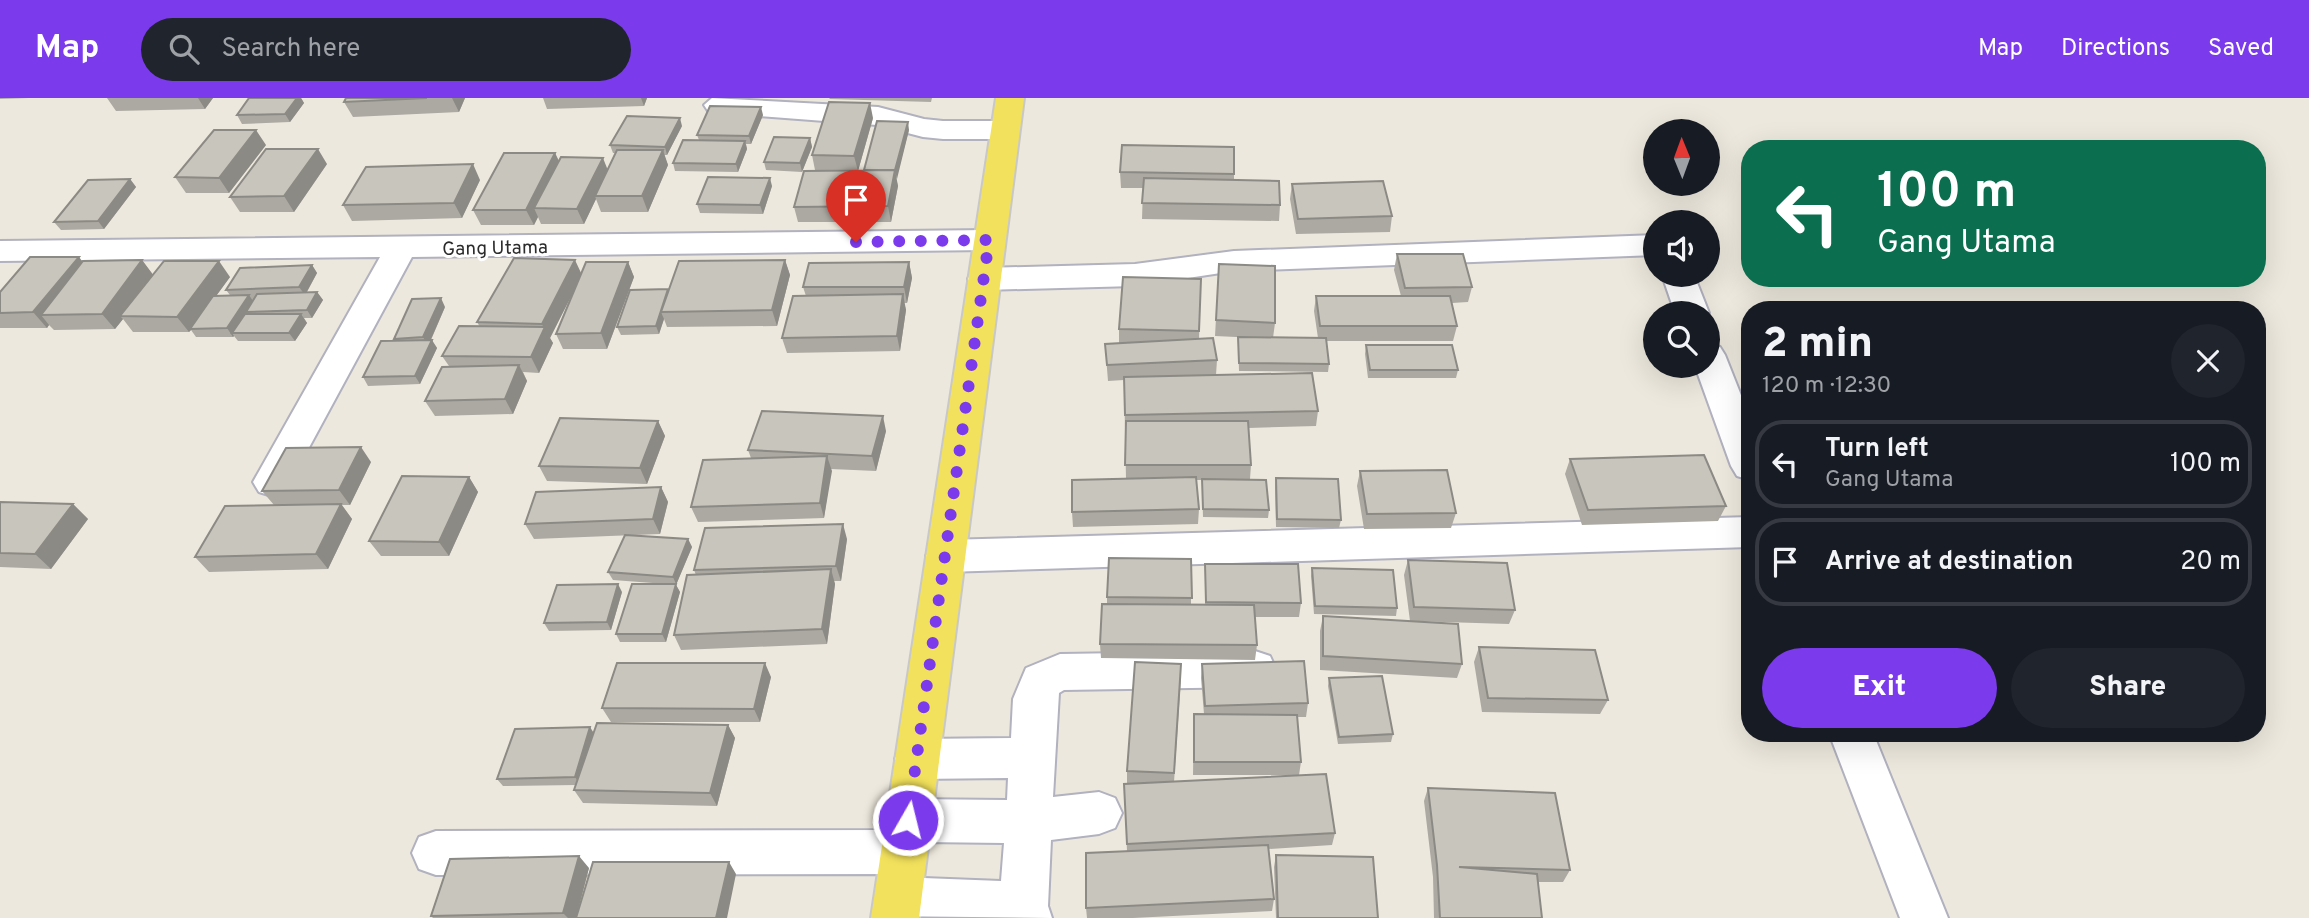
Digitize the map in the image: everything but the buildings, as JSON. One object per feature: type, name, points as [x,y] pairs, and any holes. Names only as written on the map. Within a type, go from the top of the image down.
[{"type":"main road","points":[[897,909],[906,836],[936,758],[946,556],[1007,114]]},
{"type":"street","points":[[718,105],[878,116],[933,129],[1007,114]]},
{"type":"street","name":"Gang Utama","points":[[0,251],[989,240]]},
{"type":"street","points":[[984,279],[1135,275],[1234,261],[1643,245]]},
{"type":"street","points":[[272,482],[401,248]]},
{"type":"street","points":[[1717,378],[1741,442]]},
{"type":"street","points":[[946,556],[1741,532]]},
{"type":"street","points":[[897,909],[1026,912],[1002,821],[1016,757],[1041,681],[1060,672],[1296,669]]},
{"type":"street","points":[[1855,742],[1924,918]]},
{"type":"street","points":[[936,758],[1016,757]]},
{"type":"street","points":[[436,852],[906,836],[1002,821],[1099,813]]},
{"type":"route","points":[[856,242],[989,240],[908,820]]}]
